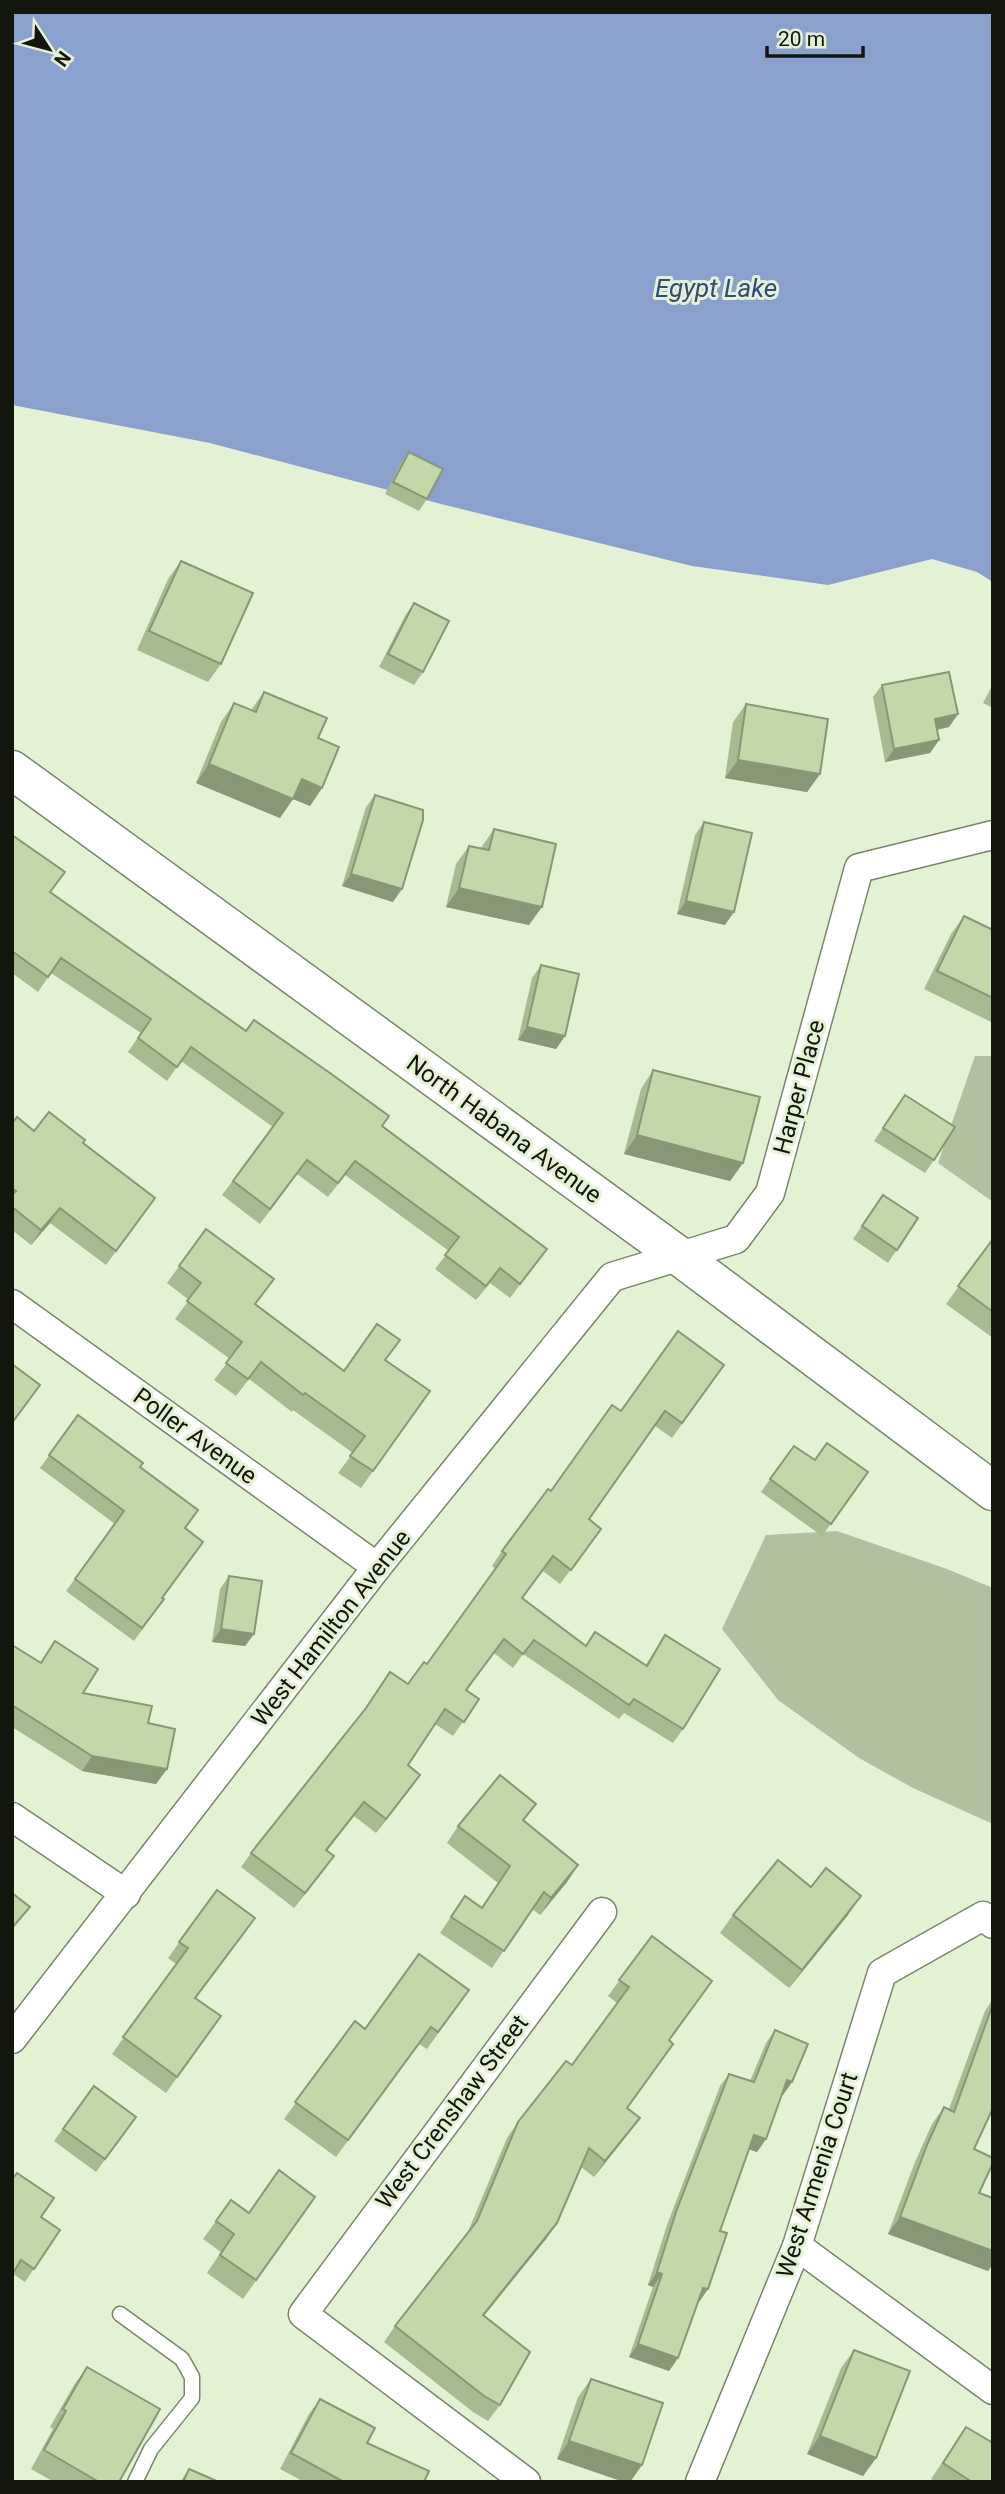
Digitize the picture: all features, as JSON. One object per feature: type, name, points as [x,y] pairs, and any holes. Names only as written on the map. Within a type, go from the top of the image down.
[{"type":"street","name":"North Habana Avenue","points":[[12,770],[679,1256],[993,1491]]},
{"type":"street","name":"Harper Place","points":[[679,1256],[736,1239],[771,1193],[859,868],[993,835]]},
{"type":"street","name":"West Hamilton Avenue","points":[[12,2039],[377,1567],[612,1277],[679,1256]]},
{"type":"street","name":"Poller Avenue","points":[[12,1304],[377,1567]]},
{"type":"street","points":[[12,1817],[126,1894]]},
{"type":"street","name":"West Crenshaw Street","points":[[526,2482],[303,2314],[602,1912]]},
{"type":"street","name":"West Armenia Court","points":[[700,2482],[797,2246],[882,1973],[988,1920]]},
{"type":"street","points":[[797,2246],[993,2390]]},
{"type":"lane","points":[[120,2314],[182,2359],[192,2376],[192,2398],[151,2449],[135,2482]]},
{"type":"green space","points":[[975,1056],[993,1056],[993,1202],[938,1163]]},
{"type":"green space","points":[[837,1531],[993,1588],[993,1824],[913,1788],[859,1758],[778,1700],[722,1629],[766,1535]]},
{"type":"water","name":"Egypt Lake","points":[[12,12],[993,12],[993,582],[977,572],[932,559],[828,585],[692,566],[210,443],[12,405]]},
{"type":"building","points":[[409,452],[443,469],[427,499],[393,482]]},
{"type":"building","points":[[181,561],[253,593],[221,664],[149,631]]},
{"type":"building","points":[[414,603],[449,621],[423,672],[388,654]]},
{"type":"building","points":[[949,672],[958,714],[935,719],[939,740],[894,749],[882,685]]},
{"type":"building","points":[[264,692],[327,718],[318,738],[339,747],[322,788],[302,779],[293,799],[209,764],[234,703],[256,712]]},
{"type":"building","points":[[746,704],[828,719],[820,774],[738,760]]},
{"type":"building","points":[[375,795],[423,810],[423,820],[402,889],[351,874]]},
{"type":"building","points":[[704,822],[752,833],[734,912],[686,901]]},
{"type":"building","points":[[494,829],[556,844],[542,907],[459,888],[469,846],[489,850]]},
{"type":"building","points":[[12,835],[65,872],[50,892],[246,1031],[254,1020],[330,1073],[389,1116],[382,1126],[547,1249],[520,1284],[500,1268],[486,1286],[445,1255],[459,1237],[355,1161],[338,1183],[307,1160],[270,1209],[233,1181],[283,1113],[191,1047],[177,1067],[138,1038],[151,1019],[61,958],[48,977],[12,951]]},
{"type":"building","points":[[964,916],[993,930],[993,998],[937,971]]},
{"type":"building","points":[[541,965],[579,974],[565,1036],[527,1027]]},
{"type":"building","points":[[653,1070],[760,1097],[743,1163],[637,1135]]},
{"type":"building","points":[[905,1095],[955,1127],[934,1160],[883,1128]]},
{"type":"building","points":[[49,1112],[85,1140],[83,1143],[155,1198],[116,1251],[60,1208],[41,1230],[12,1207],[12,1195],[16,1191],[12,1188],[12,1123],[17,1117],[34,1131]]},
{"type":"building","points":[[883,1195],[918,1218],[897,1250],[862,1226]]},
{"type":"building","points":[[206,1229],[274,1279],[255,1304],[344,1371],[377,1324],[400,1340],[385,1360],[430,1391],[373,1471],[350,1456],[365,1436],[305,1393],[303,1395],[261,1362],[248,1379],[226,1363],[242,1342],[187,1301],[201,1283],[179,1266]]},
{"type":"building","points":[[993,1239],[993,1312],[958,1286]]},
{"type":"building","points":[[678,1331],[724,1365],[682,1423],[665,1411],[589,1519],[601,1529],[571,1570],[553,1556],[522,1598],[586,1646],[595,1632],[647,1666],[665,1635],[720,1669],[683,1729],[634,1699],[629,1705],[534,1640],[523,1654],[504,1639],[466,1690],[479,1699],[464,1722],[445,1709],[408,1765],[420,1775],[386,1819],[364,1802],[326,1850],[334,1856],[305,1893],[251,1853],[366,1708],[390,1672],[408,1684],[424,1662],[427,1664],[506,1554],[502,1551],[548,1489],[551,1491],[612,1405],[621,1411]]},
{"type":"building","points":[[12,1364],[40,1385],[12,1423]]},
{"type":"building","points":[[78,1415],[143,1463],[140,1467],[198,1510],[185,1528],[203,1542],[142,1628],[75,1579],[124,1511],[49,1455]]},
{"type":"building","points":[[827,1443],[868,1472],[831,1524],[770,1479],[794,1446],[815,1460]]},
{"type":"building","points":[[229,1576],[262,1581],[254,1634],[221,1629]]},
{"type":"building","points":[[55,1641],[98,1669],[83,1693],[152,1706],[148,1723],[175,1729],[167,1769],[92,1756],[12,1705],[12,1645],[41,1663]]},
{"type":"building","points":[[500,1775],[536,1804],[523,1820],[578,1865],[551,1898],[544,1892],[504,1951],[451,1917],[465,1896],[482,1908],[510,1866],[458,1826]]},
{"type":"building","points":[[778,1860],[811,1887],[826,1868],[861,1896],[802,1970],[733,1915]]},
{"type":"building","points":[[217,1890],[255,1918],[195,1998],[221,2016],[177,2077],[123,2037],[188,1948],[179,1942]]},
{"type":"building","points":[[12,1893],[30,1907],[12,1928]]},
{"type":"building","points":[[652,1936],[712,1981],[669,2040],[673,2044],[627,2108],[640,2118],[605,2161],[589,2148],[557,2223],[483,2315],[530,2352],[500,2405],[484,2396],[395,2326],[477,2221],[518,2122],[566,2061],[572,2065],[629,1987],[619,1980]]},
{"type":"building","points":[[419,1954],[469,1990],[438,2032],[431,2027],[348,2140],[295,2102],[355,2021],[365,2029]]},
{"type":"building","points":[[993,2004],[993,2108],[974,2149],[993,2158],[979,2193],[993,2198],[993,2251],[900,2217],[944,2107],[954,2112]]},
{"type":"building","points":[[775,2030],[808,2044],[792,2082],[787,2080],[766,2139],[754,2135],[720,2231],[727,2233],[708,2289],[703,2288],[678,2358],[638,2344],[662,2274],[657,2272],[676,2212],[729,2074],[754,2082]]},
{"type":"building","points":[[94,2086],[136,2117],[105,2159],[63,2129]]},
{"type":"building","points":[[279,2170],[315,2197],[256,2280],[220,2255],[234,2234],[216,2221],[231,2200],[249,2213]]},
{"type":"building","points":[[17,2173],[54,2198],[41,2217],[60,2230],[34,2269],[21,2260],[12,2275],[12,2179]]},
{"type":"building","points":[[854,2350],[910,2371],[876,2458],[820,2436]]},
{"type":"building","points":[[87,2367],[160,2409],[119,2482],[99,2482],[44,2450]]},
{"type":"building","points":[[591,2379],[663,2403],[642,2465],[569,2441]]},
{"type":"building","points":[[320,2399],[375,2428],[367,2443],[429,2471],[424,2482],[344,2482],[291,2453]]},
{"type":"building","points":[[966,2427],[993,2443],[993,2482],[972,2482],[943,2463]]},
{"type":"building","points":[[189,2469],[219,2482],[183,2482]]}]
